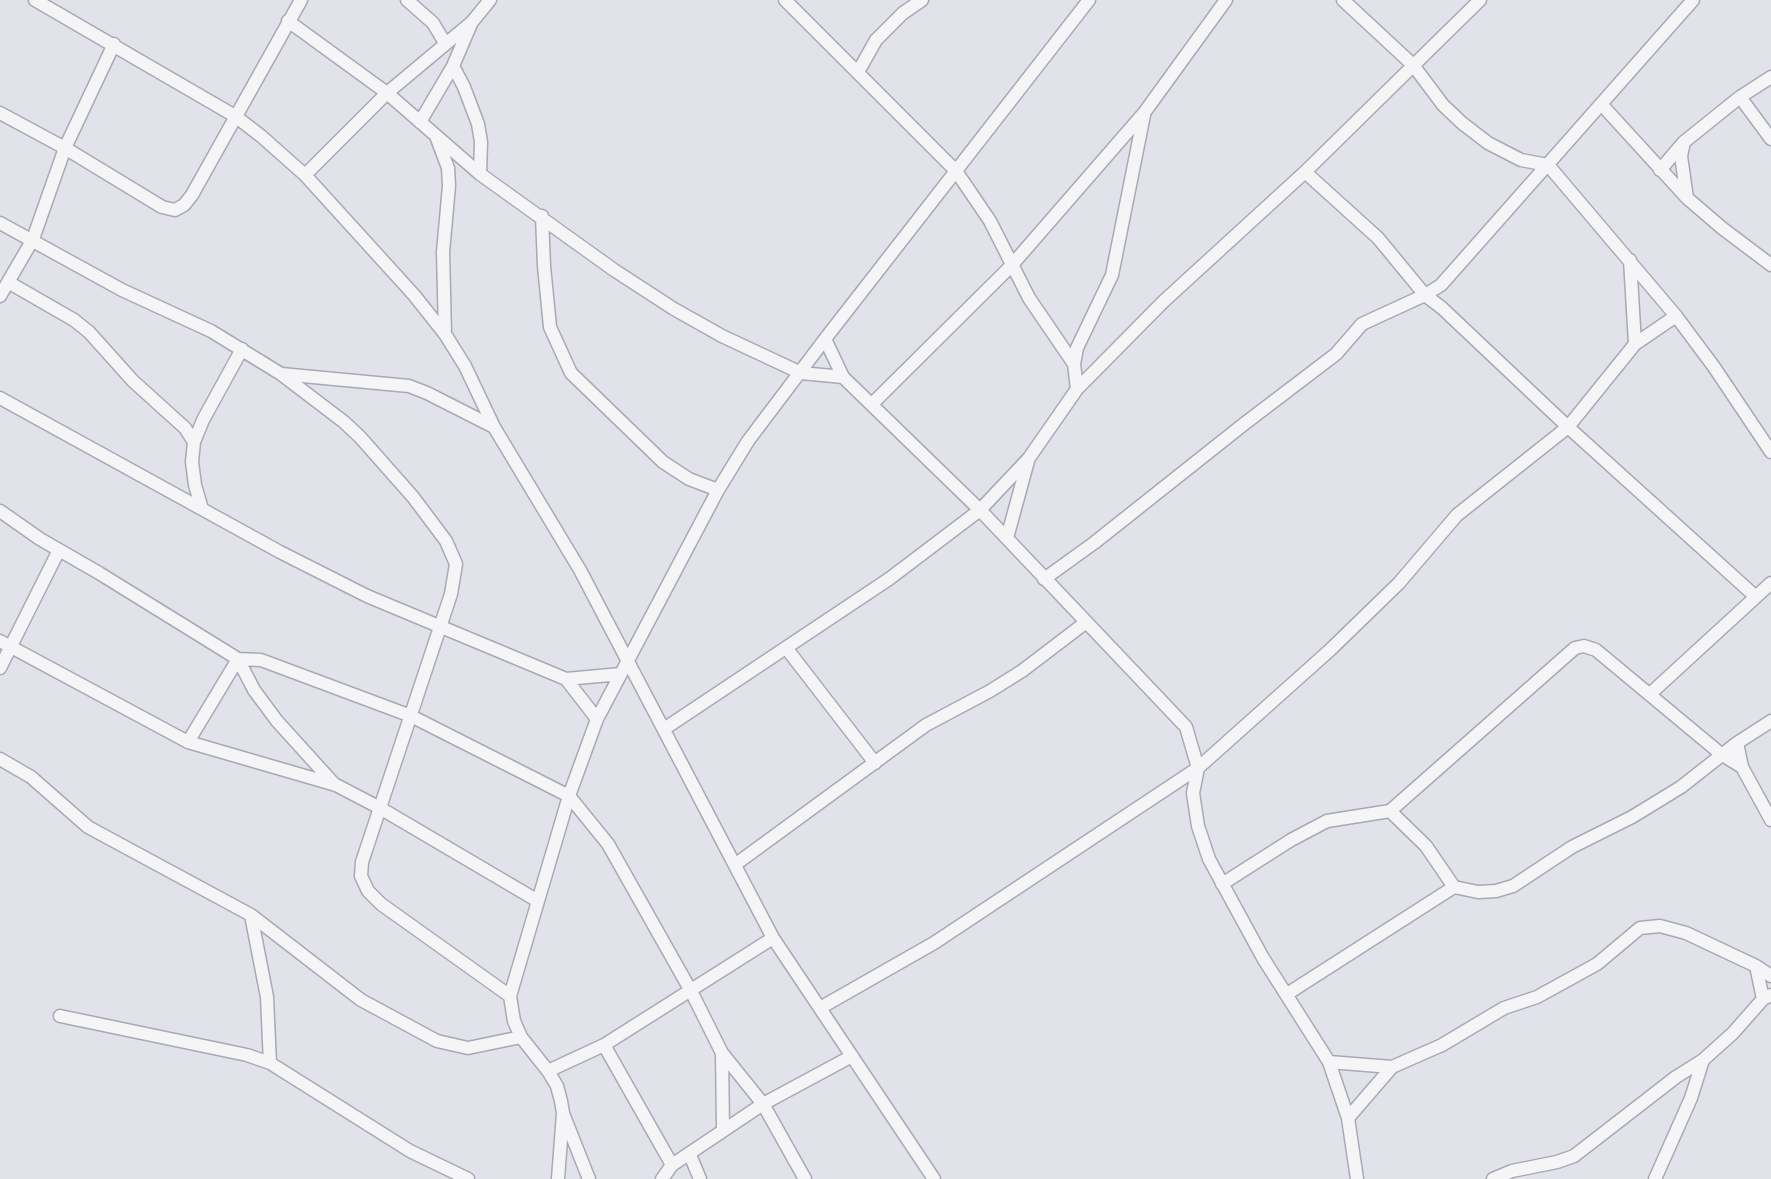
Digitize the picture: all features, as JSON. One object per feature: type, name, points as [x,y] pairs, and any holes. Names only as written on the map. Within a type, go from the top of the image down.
[{"type":"street","points":[[35,0],[114,44],[235,116],[305,175],[414,295],[445,334],[465,366],[494,427],[580,570],[736,864],[773,938],[934,1179]]},
{"type":"street","points":[[0,113],[65,148],[162,207],[175,210],[184,205],[192,194],[301,0]]},
{"type":"street","points":[[407,0],[433,23],[445,43]]},
{"type":"street","points":[[305,175],[387,93],[472,22],[490,0]]},
{"type":"street","points":[[785,0],[956,171],[990,221],[1011,266],[1047,327],[1074,364]]},
{"type":"street","points":[[858,72],[876,40],[903,13],[922,0]]},
{"type":"street","points":[[589,1179],[563,1113],[557,1086],[548,1071],[521,1037],[514,1021],[510,996],[569,796],[598,719],[718,490],[748,442],[824,339],[1090,0]]},
{"type":"street","points":[[872,404],[1011,266],[1144,113],[1226,0]]},
{"type":"street","points":[[1343,0],[1413,65],[1443,105],[1462,123],[1488,143],[1521,160],[1548,165],[1676,316],[1714,367],[1771,452]]},
{"type":"street","points":[[664,729],[787,649],[889,579],[980,510],[1029,458],[1077,389],[1164,301],[1305,172],[1480,0]]},
{"type":"street","points":[[1044,578],[1094,544],[1244,424],[1336,354],[1362,324],[1425,295],[1441,285],[1693,0]]},
{"type":"street","points":[[288,21],[387,93],[480,174],[542,216],[614,270],[674,309],[722,336],[800,373],[843,377]]},
{"type":"street","points":[[420,122],[453,66],[472,22]]},
{"type":"street","points":[[0,296],[33,239],[65,148],[114,44]]},
{"type":"street","points":[[453,66],[464,87],[478,124],[481,142],[480,174]]},
{"type":"street","points":[[1660,170],[1684,142],[1740,98],[1771,77]]},
{"type":"street","points":[[1740,98],[1771,139]]},
{"type":"street","points":[[1602,105],[1687,198],[1722,228],[1771,265]]},
{"type":"street","points":[[1077,389],[1074,364],[1082,336],[1112,275],[1144,113]]},
{"type":"street","points":[[435,134],[448,168],[449,186],[443,252],[445,334]]},
{"type":"street","points":[[1684,142],[1681,156],[1687,198]]},
{"type":"street","points":[[1305,172],[1378,238],[1425,295],[1442,308],[1568,427],[1756,597]]},
{"type":"street","points":[[542,216],[544,266],[550,327],[571,373],[663,462],[689,479],[718,490]]},
{"type":"street","points":[[0,222],[122,290],[189,320],[242,349],[280,374],[344,422],[360,437],[413,497],[446,541],[456,564],[448,606],[362,862],[361,876],[368,891],[381,904],[510,996]]},
{"type":"street","points":[[1630,260],[1635,344]]},
{"type":"street","points":[[8,282],[74,320],[89,332],[133,381],[185,428],[194,442]]},
{"type":"street","points":[[1441,285],[1442,308]]},
{"type":"street","points":[[820,1008],[934,943],[1198,768],[1330,650],[1399,583],[1457,515],[1568,427],[1635,344],[1676,316]]},
{"type":"street","points":[[824,339],[843,377],[980,510],[1186,727],[1198,768],[1193,793],[1198,826],[1209,859],[1263,958],[1329,1062],[1348,1118],[1357,1179]]},
{"type":"street","points":[[202,509],[193,470],[194,442],[207,412],[242,349]]},
{"type":"street","points":[[280,374],[409,386],[427,392],[494,427]]},
{"type":"street","points":[[0,398],[202,509],[367,596],[566,679],[620,674]]},
{"type":"street","points":[[1007,538],[1029,458]]},
{"type":"street","points":[[0,512],[238,659],[261,660],[411,716],[569,796],[608,844],[691,991],[722,1053],[763,1104],[805,1179]]},
{"type":"street","points":[[0,668],[5,644],[59,550]]},
{"type":"street","points":[[1650,694],[1771,583]]},
{"type":"street","points":[[448,606],[458,635]]},
{"type":"street","points":[[736,864],[926,725],[990,691],[1022,671],[1086,623]]},
{"type":"street","points":[[5,644],[188,742],[336,785],[380,808],[538,901]]},
{"type":"street","points":[[1222,884],[1291,840],[1327,821],[1390,811],[1575,648],[1584,646],[1596,650],[1721,754],[1742,767]]},
{"type":"street","points":[[787,649],[875,763]]},
{"type":"street","points":[[188,742],[238,659]]},
{"type":"street","points":[[238,659],[254,690],[336,785]]},
{"type":"street","points":[[566,679],[598,719]]},
{"type":"street","points":[[1390,811],[1426,846],[1454,887],[1478,892],[1496,891],[1513,886],[1572,847],[1632,817],[1681,787],[1721,754],[1771,721]]},
{"type":"street","points":[[1736,743],[1742,767],[1771,820]]},
{"type":"street","points":[[0,759],[42,785],[88,827],[251,915],[360,1000],[437,1041],[468,1048],[521,1037]]},
{"type":"street","points":[[1287,994],[1454,887]]},
{"type":"street","points":[[251,915],[267,997],[270,1064]]},
{"type":"street","points":[[1348,1118],[1392,1067],[1442,1045],[1504,1008],[1537,997],[1597,964],[1640,928],[1660,926],[1686,933],[1756,966],[1771,976]]},
{"type":"street","points":[[548,1071],[604,1045],[773,938]]},
{"type":"street","points":[[1493,1179],[1512,1171],[1557,1162],[1574,1156],[1676,1076],[1703,1060],[1733,1033],[1767,997],[1756,966]]},
{"type":"street","points":[[60,1016],[247,1055],[270,1064],[410,1150],[468,1179]]},
{"type":"street","points":[[604,1045],[672,1165]]},
{"type":"street","points":[[722,1053],[723,1130]]},
{"type":"street","points":[[662,1179],[672,1165],[690,1155],[723,1130],[763,1104],[852,1056]]},
{"type":"street","points":[[1655,1179],[1691,1098],[1703,1060]]},
{"type":"street","points":[[1329,1062],[1392,1067]]},
{"type":"street","points":[[558,1179],[563,1113]]},
{"type":"street","points":[[690,1155],[700,1179]]}]
